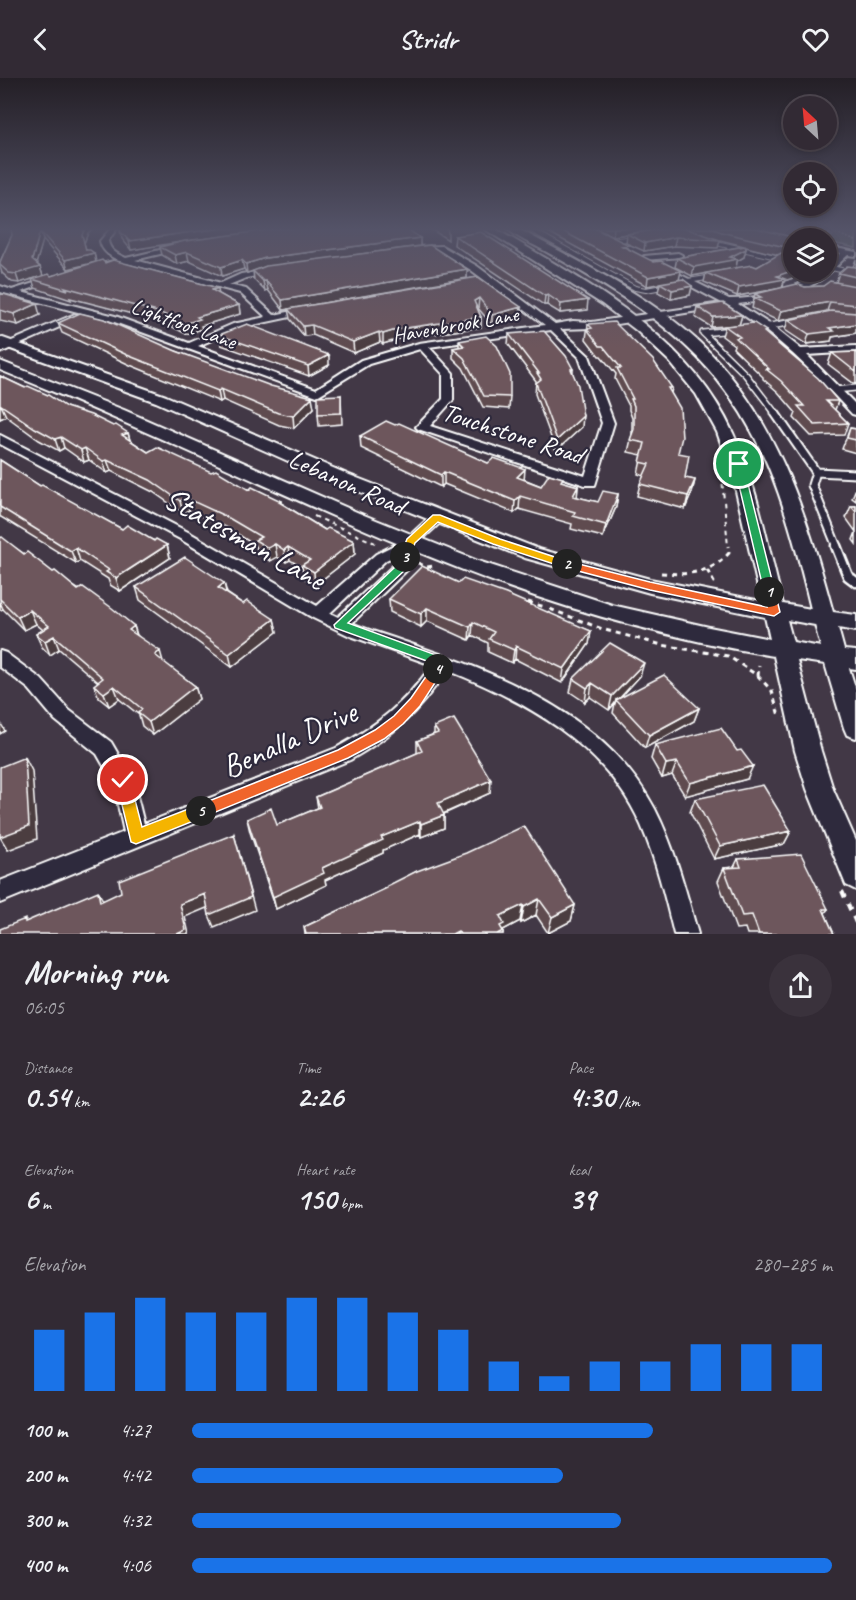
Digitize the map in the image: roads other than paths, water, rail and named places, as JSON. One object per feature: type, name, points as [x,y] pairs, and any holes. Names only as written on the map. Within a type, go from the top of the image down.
[{"type":"main road","points":[[552,268],[629,316],[666,348],[687,371],[707,399],[725,432],[742,478],[808,751],[820,789],[856,875]]},
{"type":"main road","points":[[579,268],[654,313],[695,346],[719,371],[746,405],[760,428],[785,482],[825,620],[846,659],[856,728]]},
{"type":"main road","name":"Lebanon Road","points":[[3,344],[161,399],[340,478],[497,542],[575,567],[650,586],[774,612],[856,622]]},
{"type":"main road","name":"Lebanon Road","points":[[0,365],[78,394],[411,542],[559,597],[679,628],[846,659]]},
{"type":"street","points":[[155,268],[243,291],[271,317]]},
{"type":"street","points":[[471,268],[553,327]]},
{"type":"street","points":[[663,268],[730,302],[767,327],[799,352],[856,412]]},
{"type":"street","points":[[222,285],[244,276],[277,270]]},
{"type":"street","points":[[5,291],[62,276]]},
{"type":"street","points":[[477,280],[489,279]]},
{"type":"street","points":[[814,282],[825,285]]},
{"type":"street","name":"Havenbrook Lane","points":[[317,393],[365,362],[422,345],[573,324],[592,325],[629,316],[722,306],[730,302],[791,292],[814,282]]},
{"type":"street","name":"Lightfoot Lane","points":[[5,291],[86,312],[190,346],[317,393]]},
{"type":"street","points":[[3,344],[72,308]]},
{"type":"street","points":[[190,346],[236,326],[316,309]]},
{"type":"street","points":[[3,344],[86,312]]},
{"type":"street","name":"Touchstone Road","points":[[422,345],[448,373],[448,400],[423,427],[590,482],[608,423],[584,356],[553,327]]},
{"type":"street","points":[[799,352],[856,349]]},
{"type":"street","name":"Statesman Lane","points":[[0,439],[185,536],[340,625],[443,662],[546,710],[573,727],[605,756],[633,791],[656,832],[665,856],[686,934]]},
{"type":"street","points":[[319,614],[381,557],[411,542],[437,518]]},
{"type":"street","points":[[340,625],[402,566],[411,542]]},
{"type":"street","points":[[0,658],[35,684],[62,715],[104,748],[123,780],[136,837]]},
{"type":"street","name":"Benalla Drive","points":[[0,892],[343,754],[380,735],[416,702],[443,662]]},
{"type":"lane","points":[[599,268],[635,288],[646,290],[717,276]]},
{"type":"lane","points":[[837,270],[856,273]]},
{"type":"lane","points":[[756,328],[803,321]]},
{"type":"lane","points":[[735,330],[703,333],[768,401],[801,455],[816,472],[856,474]]},
{"type":"lane","points":[[835,390],[856,388]]},
{"type":"lane","points":[[816,472],[812,485],[848,576],[856,582]]}]
